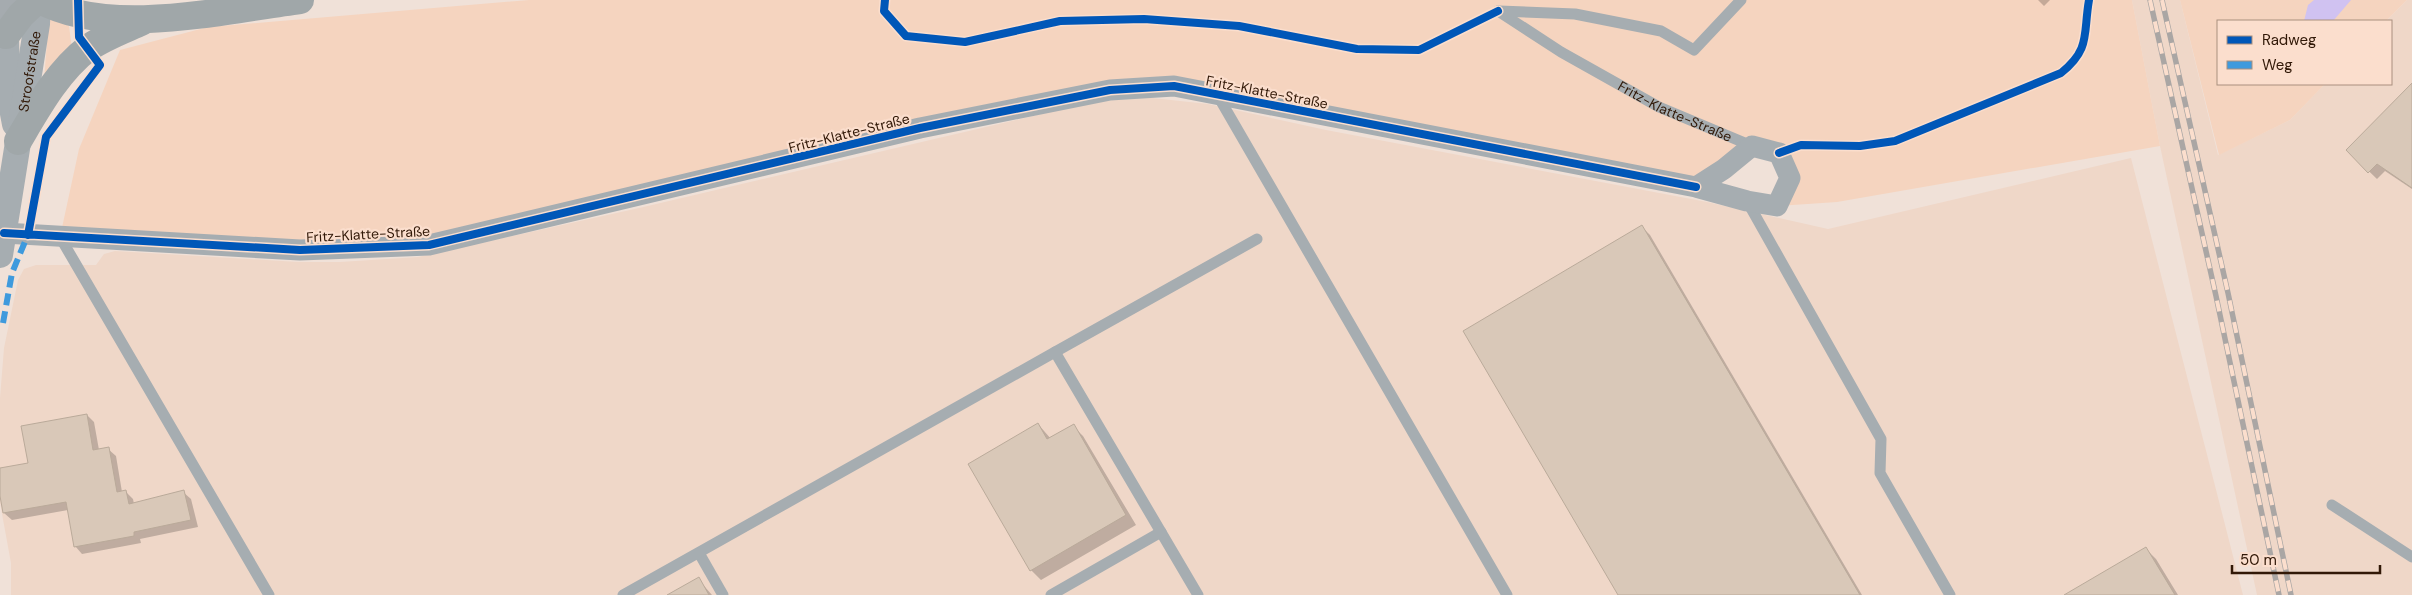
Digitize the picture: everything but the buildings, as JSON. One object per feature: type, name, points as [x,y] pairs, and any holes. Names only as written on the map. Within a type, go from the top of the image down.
[{"type":"highway","points":[[6,35],[21,15],[38,0],[79,14],[106,19],[145,21],[300,0]]},
{"type":"highway","points":[[18,141],[52,86],[88,49],[114,33],[145,21]]},
{"type":"main road","points":[[6,35],[7,0]]},
{"type":"street","name":"Stroofstraße","points":[[2,244],[37,24],[38,0]]},
{"type":"street","name":"Stroofstraße","points":[[6,35],[4,81],[18,141]]},
{"type":"street","name":"Fritz-Klatte-Straße","points":[[2,244],[60,237],[300,250],[429,245],[920,128],[1110,90],[1174,86],[1696,187],[1747,201],[1777,206],[1790,178],[1779,153],[1752,146],[1724,169],[1696,187]]},
{"type":"lane","name":"Fritz-Klatte-Straße","points":[[1499,5],[1575,14],[1661,31],[1694,50],[1741,0]]},
{"type":"lane","name":"Fritz-Klatte-Straße","points":[[1499,5],[1561,52],[1659,107],[1752,146]]},
{"type":"lane","points":[[1218,96],[1507,595]]},
{"type":"lane","points":[[1747,201],[1881,439],[1880,473],[1950,595]]},
{"type":"lane","points":[[60,237],[269,595]]},
{"type":"lane","points":[[623,595],[1257,239]]},
{"type":"lane","points":[[1056,352],[1198,595]]},
{"type":"lane","points":[[2332,505],[2412,557]]},
{"type":"lane","points":[[1051,595],[1161,532]]},
{"type":"lane","points":[[699,553],[723,595]]},
{"type":"shaded area","points":[[529,0],[2132,0],[2160,146],[1837,202],[1777,206],[1790,178],[1753,146],[1696,187],[1218,96],[1110,90],[429,245],[60,237],[79,149],[120,50],[208,27]]},
{"type":"shaded area","points":[[2132,0],[2180,0],[2218,155],[2290,120],[2324,85],[2392,85],[2392,20],[2387,20],[2407,0],[2412,0],[2412,595],[2257,595],[2160,146]]},
{"type":"shaded area","points":[[2180,0],[2407,0],[2387,20],[2217,20],[2217,85],[2324,85],[2290,120],[2219,155]]},
{"type":"shaded area","points":[[2314,0],[2351,0],[2334,20],[2304,20],[2308,5]]},
{"type":"shaded area","points":[[49,17],[69,26],[72,49],[44,80]]},
{"type":"shaded area","points":[[1143,97],[1208,104],[1326,130],[1707,202],[1828,229],[2131,158],[2243,595],[11,595],[11,563],[0,503],[0,398],[4,348],[18,280],[24,269],[36,265],[96,265],[104,254],[115,251],[298,262],[340,262],[418,257],[639,208],[1093,102]]},
{"type":"railway","points":[[2150,0],[2216,296],[2279,595]]},
{"type":"railway","points":[[2162,0],[2228,293],[2291,595]]},
{"type":"marked path","points":[[3,323],[12,273],[29,232]]},
{"type":"cycle path","points":[[28,235],[46,137],[100,65],[79,37],[78,0]]},
{"type":"cycle path","points":[[885,0],[884,11],[906,36],[965,42],[1060,21],[1144,19],[1239,26],[1357,49],[1419,50],[1498,11]]},
{"type":"cycle path","points":[[1779,153],[1801,145],[1860,146],[1895,141],[2061,73],[2071,64],[2081,48],[2084,40],[2089,0]]},
{"type":"cycle path","points":[[4,233],[300,250],[429,245],[920,128],[1110,90],[1174,86],[1696,187]]}]
